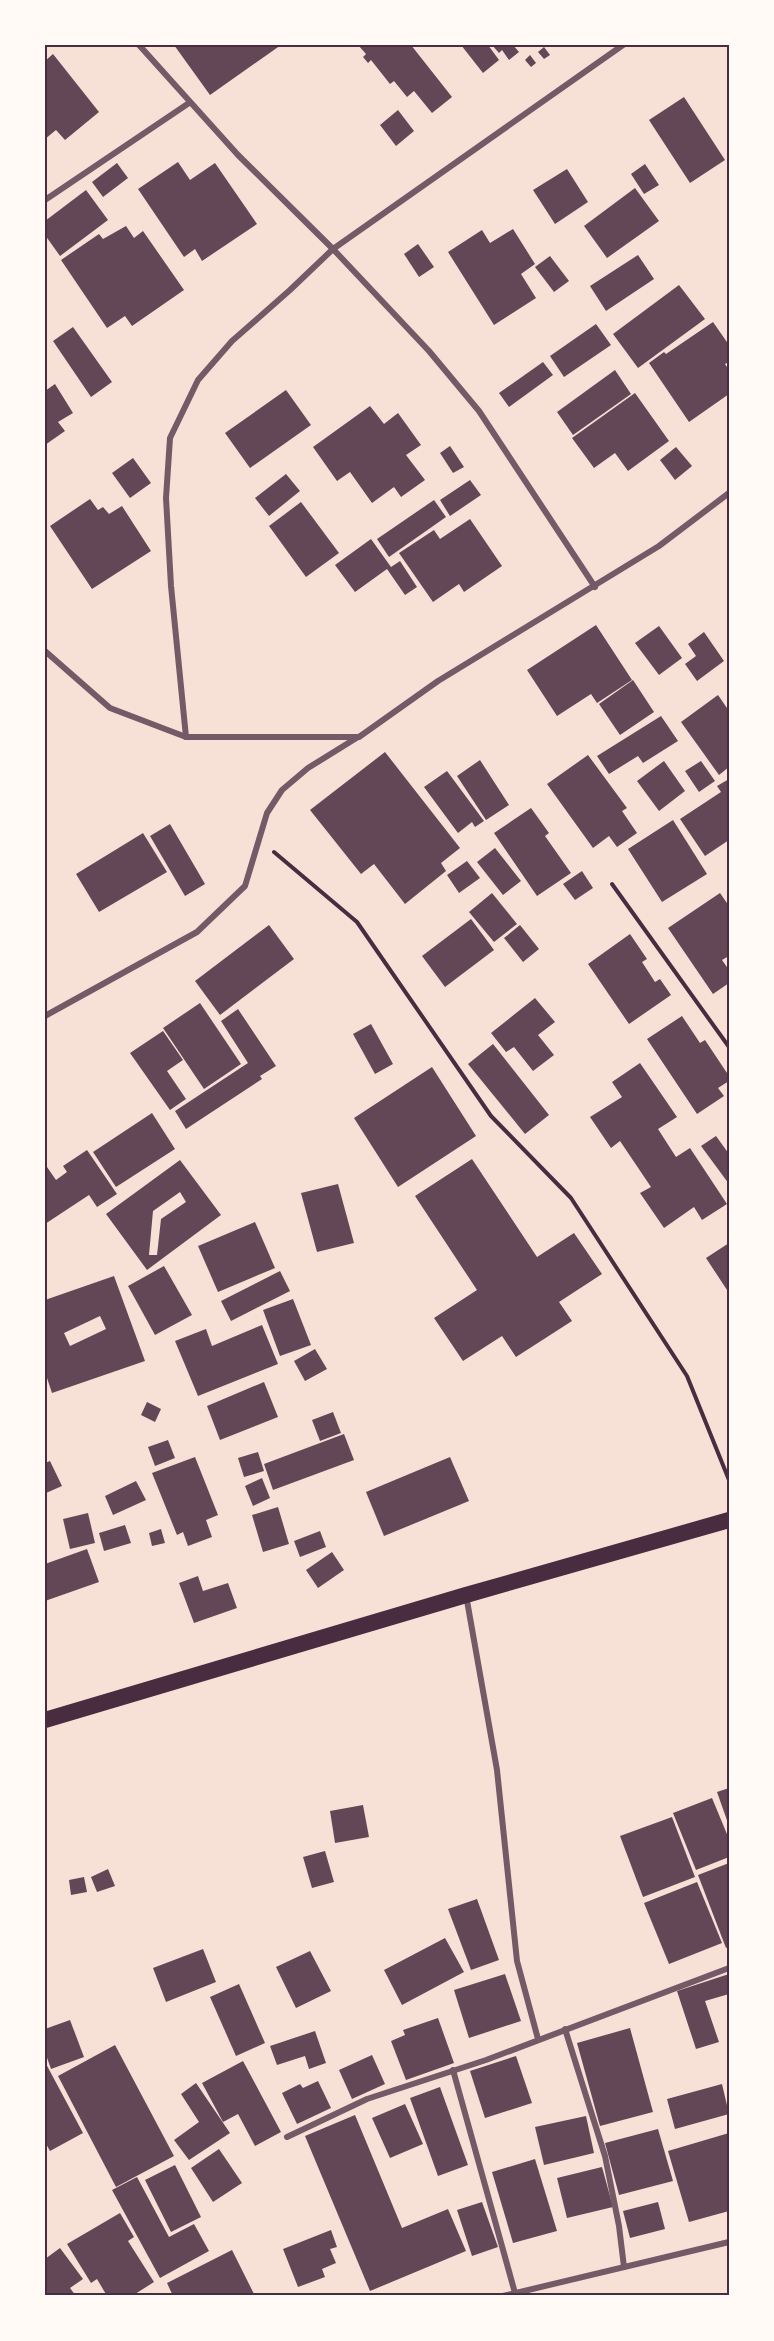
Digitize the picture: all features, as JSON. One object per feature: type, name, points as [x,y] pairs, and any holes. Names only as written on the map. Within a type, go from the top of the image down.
[{"type":"highway","points":[[45,1720],[466,1595],[729,1520]]},
{"type":"street","points":[[139,45],[238,155],[333,249],[429,351],[479,411],[595,587]]},
{"type":"street","points":[[186,737],[169,564],[166,498],[170,438],[198,380],[232,341],[291,290],[333,249],[623,45]]},
{"type":"street","points":[[45,200],[189,103]]},
{"type":"street","points":[[45,1016],[197,932],[245,886],[267,813],[282,790],[308,768],[358,737],[438,681],[659,546],[729,493]]},
{"type":"street","points":[[45,651],[110,708],[186,737],[358,737]]},
{"type":"street","points":[[466,1595],[497,1770],[517,1960],[538,2039]]},
{"type":"street","points":[[286,2137],[367,2099],[453,2070],[729,1968]]},
{"type":"street","points":[[565,2029],[605,2156],[619,2226],[624,2267]]},
{"type":"street","points":[[453,2070],[515,2293]]},
{"type":"street","points":[[503,2296],[729,2242]]},
{"type":"path","points":[[259,840],[357,922],[491,1116],[571,1198],[687,1376],[729,1480]]},
{"type":"path","points":[[612,884],[729,1047]]},
{"type":"path","points":[[722,1463],[729,1460]]},
{"type":"building","points":[[174,45],[281,45],[210,95]]},
{"type":"building","points":[[358,45],[411,45],[452,97],[432,113],[414,91],[407,97],[394,81],[390,84],[371,60],[368,63],[363,57],[366,54]]},
{"type":"building","points":[[461,45],[488,45],[499,60],[483,73]]},
{"type":"building","points":[[492,45],[513,45],[519,52],[509,60],[502,50],[499,53]]},
{"type":"building","points":[[544,47],[550,55],[544,59],[538,52]]},
{"type":"building","points":[[53,54],[99,112],[65,140],[56,130],[45,139],[45,61]]},
{"type":"building","points":[[530,55],[536,63],[531,67],[525,60]]},
{"type":"building","points":[[684,97],[725,160],[690,183],[649,120]]},
{"type":"building","points":[[398,110],[414,131],[396,146],[380,125]]},
{"type":"building","points":[[178,162],[190,180],[215,163],[257,224],[202,261],[195,249],[184,257],[138,189]]},
{"type":"building","points":[[117,163],[128,178],[103,197],[92,182]]},
{"type":"building","points":[[645,164],[659,185],[644,194],[631,174]]},
{"type":"building","points":[[567,169],[588,202],[555,224],[533,190]]},
{"type":"building","points":[[635,188],[659,221],[607,258],[584,226]]},
{"type":"building","points":[[86,190],[108,220],[60,256],[45,235],[45,221]]},
{"type":"building","points":[[126,226],[134,238],[143,231],[184,290],[132,326],[125,316],[107,328],[61,260],[99,234],[103,239]]},
{"type":"building","points":[[513,229],[535,264],[521,274],[536,298],[494,325],[448,252],[482,230],[490,243]]},
{"type":"building","points":[[418,244],[434,267],[419,277],[404,254]]},
{"type":"building","points":[[638,255],[654,279],[606,311],[590,286]]},
{"type":"building","points":[[550,256],[569,281],[554,292],[535,267]]},
{"type":"building","points":[[679,285],[705,319],[638,368],[613,334]]},
{"type":"building","points":[[713,322],[729,345],[729,362],[725,364],[729,370],[729,394],[689,422],[649,363]]},
{"type":"building","points":[[596,324],[611,345],[564,377],[550,356]]},
{"type":"building","points":[[73,327],[112,382],[91,397],[53,341]]},
{"type":"building","points":[[543,362],[553,375],[509,407],[499,393]]},
{"type":"building","points":[[615,370],[631,394],[573,435],[557,412]]},
{"type":"building","points":[[55,384],[73,413],[58,422],[65,431],[45,445],[45,391]]},
{"type":"building","points":[[286,390],[311,425],[250,468],[225,433]]},
{"type":"building","points":[[635,393],[669,441],[628,471],[615,453],[594,468],[572,438]]},
{"type":"building","points":[[370,406],[384,424],[398,413],[421,445],[406,455],[425,480],[401,497],[394,487],[372,503],[350,472],[337,481],[313,447]]},
{"type":"building","points":[[450,446],[464,467],[453,473],[440,453]]},
{"type":"building","points":[[676,447],[692,466],[675,480],[660,460]]},
{"type":"building","points":[[133,458],[151,483],[130,498],[112,473]]},
{"type":"building","points":[[286,474],[300,491],[269,516],[255,498]]},
{"type":"building","points":[[470,480],[481,495],[450,516],[440,500]]},
{"type":"building","points":[[90,499],[98,510],[103,507],[109,514],[122,506],[151,551],[92,589],[50,526]]},
{"type":"building","points":[[434,500],[446,517],[389,557],[377,539]]},
{"type":"building","points":[[301,502],[339,553],[306,577],[269,526]]},
{"type":"building","points":[[470,519],[502,566],[464,592],[459,584],[433,602],[399,553],[434,530],[440,539]]},
{"type":"building","points":[[371,539],[391,567],[400,561],[417,587],[405,595],[387,569],[355,592],[335,565]]},
{"type":"building","points":[[596,625],[632,680],[597,703],[591,694],[557,716],[527,670]]},
{"type":"building","points":[[659,626],[682,658],[659,675],[635,643]]},
{"type":"building","points":[[704,632],[724,661],[697,681],[685,664],[696,656],[688,644]]},
{"type":"building","points":[[633,680],[654,712],[620,735],[599,704]]},
{"type":"building","points":[[718,695],[729,711],[729,767],[719,775],[681,722]]},
{"type":"building","points":[[661,716],[678,741],[643,763],[638,756],[609,774],[597,756]]},
{"type":"building","points":[[385,752],[460,848],[441,863],[446,871],[405,904],[374,864],[361,874],[310,810]]},
{"type":"building","points":[[588,755],[627,808],[622,811],[637,833],[617,847],[609,836],[593,848],[547,784]]},
{"type":"building","points":[[480,760],[509,805],[486,820],[457,776]]},
{"type":"building","points":[[664,761],[685,791],[659,811],[637,781]]},
{"type":"building","points":[[701,761],[715,781],[699,792],[685,771]]},
{"type":"building","points":[[447,771],[484,821],[475,827],[472,822],[458,833],[424,787]]},
{"type":"building","points":[[729,779],[729,840],[705,856],[680,819],[721,792],[717,786]]},
{"type":"building","points":[[531,808],[549,833],[545,836],[571,873],[537,896],[494,833]]},
{"type":"building","points":[[673,820],[707,874],[662,902],[628,849]]},
{"type":"building","points":[[170,824],[205,884],[185,896],[150,836]]},
{"type":"building","points":[[143,833],[167,872],[99,912],[76,874]]},
{"type":"building","points":[[495,848],[521,881],[503,895],[477,862]]},
{"type":"building","points":[[467,861],[480,878],[459,893],[447,875]]},
{"type":"building","points":[[582,871],[593,888],[575,900],[563,884]]},
{"type":"building","points":[[492,893],[517,924],[494,942],[469,912]]},
{"type":"building","points":[[720,893],[729,906],[729,956],[722,960],[729,970],[729,983],[713,994],[668,928]]},
{"type":"building","points":[[471,919],[494,950],[445,987],[422,956]]},
{"type":"building","points":[[269,925],[294,959],[220,1015],[195,981]]},
{"type":"building","points":[[520,925],[539,949],[523,962],[504,938]]},
{"type":"building","points":[[630,934],[647,959],[642,962],[655,982],[660,979],[671,995],[629,1024],[588,964]]},
{"type":"building","points":[[535,998],[555,1022],[538,1035],[554,1055],[533,1071],[514,1047],[506,1052],[491,1033]]},
{"type":"building","points":[[200,1003],[241,1064],[204,1089],[163,1028]]},
{"type":"building","points":[[238,1009],[276,1066],[260,1076],[262,1079],[186,1129],[175,1111],[248,1063],[221,1021]]},
{"type":"building","points":[[682,1016],[700,1043],[705,1040],[729,1076],[729,1081],[718,1088],[724,1096],[697,1114],[647,1039]]},
{"type":"building","points":[[371,1024],[393,1064],[375,1074],[353,1034]]},
{"type":"building","points":[[163,1031],[183,1060],[167,1071],[186,1099],[170,1110],[130,1053]]},
{"type":"building","points":[[493,1044],[549,1115],[525,1134],[468,1064]]},
{"type":"building","points":[[640,1063],[677,1117],[658,1129],[676,1157],[690,1148],[727,1204],[702,1220],[694,1207],[664,1228],[640,1193],[651,1187],[620,1141],[611,1148],[590,1117],[622,1097],[612,1082]]},
{"type":"building","points":[[432,1067],[476,1136],[398,1187],[354,1118]]},
{"type":"building","points":[[152,1113],[175,1149],[116,1187],[93,1152]]},
{"type":"building","points":[[716,1136],[729,1154],[729,1184],[701,1146]]},
{"type":"building","points":[[87,1150],[117,1194],[97,1207],[89,1195],[45,1224],[45,1168],[47,1167],[56,1180],[67,1172],[63,1166]]},
{"type":"building","points":[[472,1159],[537,1257],[574,1233],[602,1274],[559,1302],[572,1321],[516,1357],[502,1336],[463,1361],[434,1318],[477,1290],[415,1196]]},
{"type":"building","points":[[180,1160],[221,1215],[147,1270],[106,1214]],"holes":[[[180,1192],[186,1202],[161,1219],[157,1255],[149,1255],[153,1211]]]},
{"type":"building","points":[[338,1184],[354,1243],[317,1252],[301,1193]]},
{"type":"building","points":[[255,1222],[275,1268],[218,1292],[198,1246]]},
{"type":"building","points":[[729,1243],[729,1293],[706,1258]]},
{"type":"building","points":[[164,1266],[192,1315],[155,1335],[128,1286]]},
{"type":"building","points":[[280,1271],[290,1291],[231,1321],[221,1301]]},
{"type":"building","points":[[114,1276],[145,1361],[52,1393],[45,1372],[45,1300]],"holes":[[[100,1316],[106,1329],[70,1346],[64,1333]]]},
{"type":"building","points":[[293,1299],[311,1345],[280,1356],[263,1310]]},
{"type":"building","points":[[262,1325],[278,1364],[198,1396],[175,1341],[206,1329],[212,1346]]},
{"type":"building","points":[[315,1349],[327,1369],[305,1381],[294,1361]]},
{"type":"building","points":[[264,1382],[278,1417],[220,1440],[207,1406]]},
{"type":"building","points":[[147,1402],[161,1409],[155,1422],[141,1415]]},
{"type":"building","points":[[333,1412],[341,1433],[320,1441],[312,1420]]},
{"type":"building","points":[[344,1434],[354,1460],[273,1490],[264,1464]]},
{"type":"building","points":[[168,1440],[175,1458],[155,1466],[148,1447]]},
{"type":"building","points":[[258,1452],[264,1471],[244,1477],[238,1458]]},
{"type":"building","points":[[195,1457],[218,1515],[206,1520],[212,1537],[188,1546],[183,1532],[177,1535],[152,1473]]},
{"type":"building","points":[[450,1457],[469,1501],[384,1536],[366,1492]]},
{"type":"building","points":[[50,1461],[62,1486],[46,1493],[45,1463]]},
{"type":"building","points":[[262,1478],[270,1498],[253,1506],[245,1486]]},
{"type":"building","points":[[136,1481],[146,1500],[113,1515],[105,1496]]},
{"type":"building","points":[[278,1507],[289,1544],[263,1552],[252,1515]]},
{"type":"building","points":[[88,1513],[95,1543],[70,1549],[63,1519]]},
{"type":"building","points":[[125,1525],[131,1543],[104,1551],[99,1533]]},
{"type":"building","points":[[161,1529],[165,1543],[152,1546],[149,1533]]},
{"type":"building","points":[[320,1531],[326,1547],[300,1557],[294,1541]]},
{"type":"building","points":[[87,1549],[99,1582],[45,1601],[45,1564]]},
{"type":"building","points":[[332,1552],[344,1570],[318,1588],[306,1570]]},
{"type":"building","points":[[198,1576],[203,1591],[228,1583],[237,1608],[194,1623],[179,1583]]},
{"type":"building","points":[[729,1788],[729,1826],[717,1792]]},
{"type":"building","points":[[712,1798],[729,1839],[729,1857],[696,1870],[673,1813]]},
{"type":"building","points":[[363,1805],[369,1837],[335,1843],[330,1811]]},
{"type":"building","points":[[672,1817],[695,1877],[643,1897],[620,1836]]},
{"type":"building","points":[[325,1851],[334,1882],[312,1888],[303,1857]]},
{"type":"building","points":[[729,1863],[729,1947],[726,1948],[698,1875]]},
{"type":"building","points":[[108,1869],[115,1886],[97,1892],[91,1877]]},
{"type":"building","points":[[84,1877],[87,1892],[71,1895],[69,1880]]},
{"type":"building","points":[[697,1882],[722,1943],[669,1964],[644,1903]]},
{"type":"building","points":[[477,1899],[499,1960],[471,1970],[448,1909]]},
{"type":"building","points":[[445,1938],[464,1972],[402,2005],[384,1970]]},
{"type":"building","points":[[203,1949],[216,1982],[166,2002],[153,1968]]},
{"type":"building","points":[[310,1951],[331,1991],[296,2008],[276,1967]]},
{"type":"building","points":[[505,1974],[521,2021],[469,2038],[454,1990]]},
{"type":"building","points":[[729,1974],[729,1994],[705,2001],[719,2042],[696,2049],[677,1991]]},
{"type":"building","points":[[239,1984],[265,2043],[236,2056],[210,1997]]},
{"type":"building","points":[[438,2018],[454,2063],[406,2080],[391,2041],[405,2035],[403,2030]]},
{"type":"building","points":[[70,2020],[84,2057],[51,2069],[45,2052],[45,2029]]},
{"type":"building","points":[[630,2028],[653,2112],[600,2126],[577,2043]]},
{"type":"building","points":[[315,2031],[326,2063],[309,2069],[305,2056],[277,2065],[270,2046]]},
{"type":"building","points":[[115,2045],[174,2156],[116,2187],[58,2076]]},
{"type":"building","points":[[372,2055],[385,2084],[352,2099],[339,2070]]},
{"type":"building","points":[[516,2056],[532,2103],[485,2118],[470,2071]]},
{"type":"building","points":[[243,2061],[281,2132],[255,2146],[238,2114],[223,2122],[202,2083]]},
{"type":"building","points":[[45,2062],[83,2133],[50,2151],[45,2142]]},
{"type":"building","points":[[318,2081],[331,2108],[297,2124],[282,2093],[300,2084],[303,2088]]},
{"type":"building","points":[[196,2083],[230,2133],[189,2160],[174,2140],[199,2122],[181,2094]]},
{"type":"building","points":[[722,2084],[729,2114],[675,2129],[667,2099]]},
{"type":"building","points":[[440,2087],[468,2165],[438,2176],[410,2098]]},
{"type":"building","points":[[405,2104],[423,2144],[390,2158],[372,2118]]},
{"type":"building","points":[[355,2115],[402,2228],[448,2209],[466,2251],[370,2291],[305,2136]]},
{"type":"building","points":[[586,2116],[594,2153],[544,2165],[535,2127]]},
{"type":"building","points":[[658,2129],[673,2181],[619,2195],[605,2143]]},
{"type":"building","points":[[729,2133],[729,2211],[689,2222],[668,2151]]},
{"type":"building","points":[[219,2149],[242,2183],[213,2202],[191,2168]]},
{"type":"building","points":[[535,2159],[557,2231],[513,2243],[492,2172]]},
{"type":"building","points":[[175,2165],[201,2217],[171,2232],[145,2180]]},
{"type":"building","points":[[602,2167],[613,2207],[567,2218],[557,2178]]},
{"type":"building","points":[[137,2177],[169,2237],[194,2224],[209,2251],[160,2278],[112,2190]]},
{"type":"building","points":[[482,2202],[498,2247],[472,2256],[457,2210]]},
{"type":"building","points":[[658,2202],[665,2229],[630,2238],[623,2211]]},
{"type":"building","points":[[120,2213],[134,2237],[128,2241],[154,2282],[132,2296],[107,2296],[97,2279],[91,2283],[67,2244]]},
{"type":"building","points":[[331,2230],[337,2247],[330,2249],[336,2263],[322,2269],[325,2277],[298,2287],[283,2249]]},
{"type":"building","points":[[60,2248],[83,2279],[70,2288],[76,2296],[45,2296],[45,2259]]},
{"type":"building","points":[[232,2250],[255,2296],[173,2296],[167,2283]]}]
